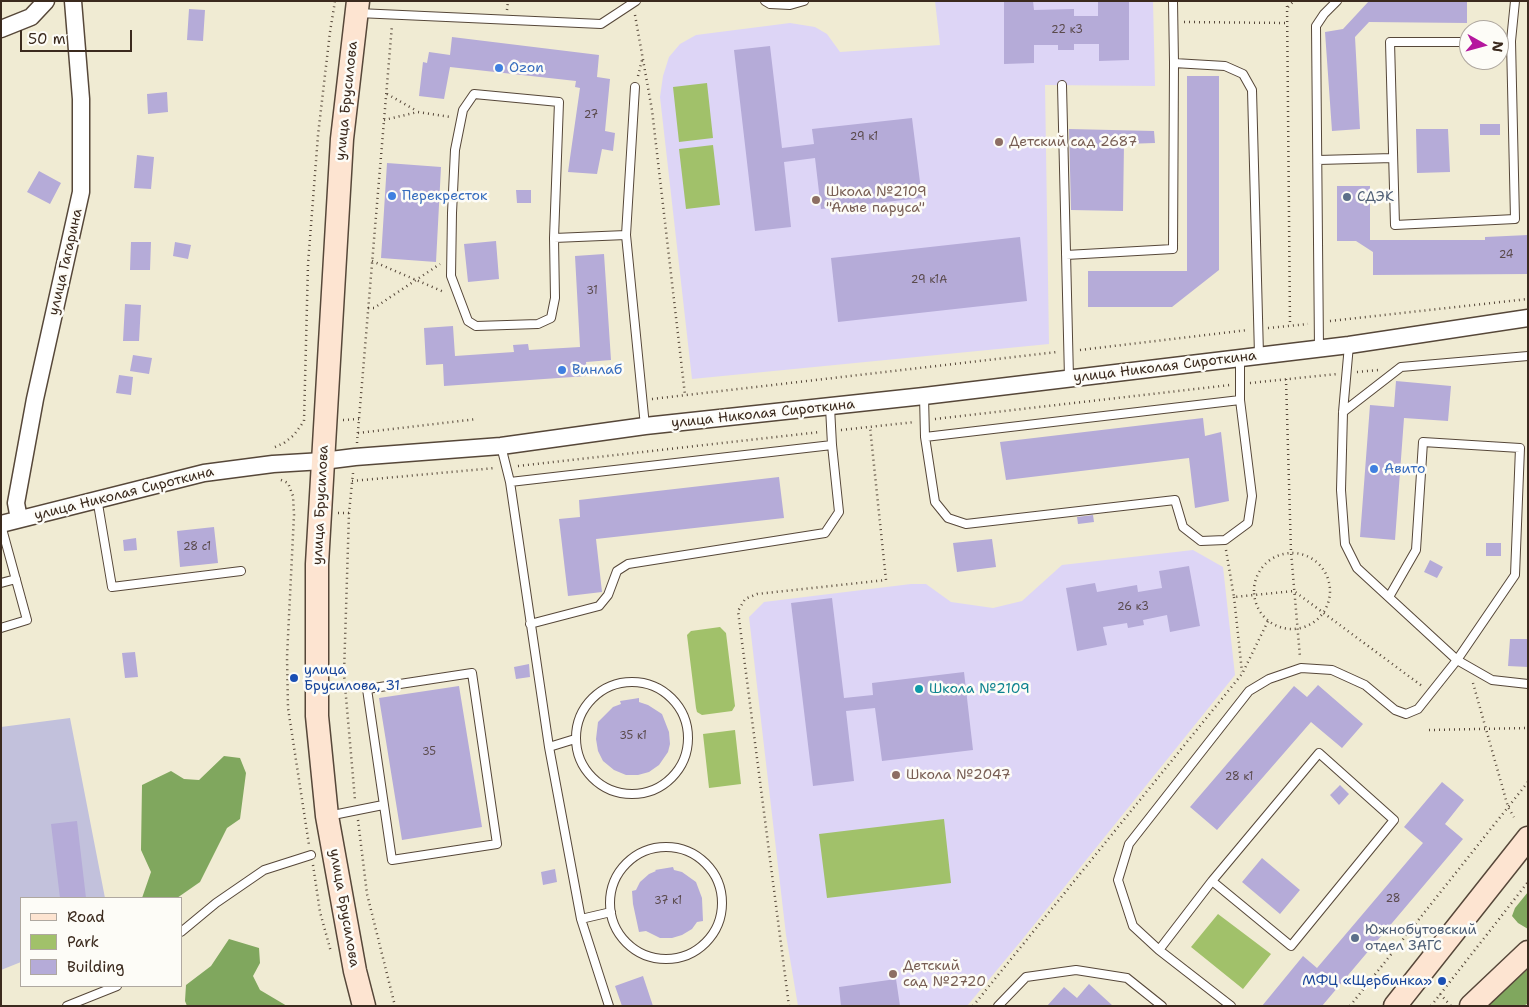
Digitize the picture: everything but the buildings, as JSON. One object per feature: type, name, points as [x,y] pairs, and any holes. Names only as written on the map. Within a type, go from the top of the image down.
[{"type":"street","points":[[1,29],[31,16],[46,1]]},
{"type":"street","name":"улица Гагарина","points":[[19,519],[16,503],[35,399],[81,192],[81,99],[73,1]]},
{"type":"street","name":"улица Брусилова","points":[[357,7],[342,138],[317,564],[317,716],[327,816],[355,971],[364,1006]]},
{"type":"street","name":"улица Николая Сироткина","points":[[1,524],[204,472],[273,464],[501,446],[645,426],[830,407],[1349,345],[1528,318]]},
{"type":"street","points":[[1395,1006],[1528,838]]},
{"type":"street","points":[[1471,1006],[1528,952]]},
{"type":"lane","points":[[765,1],[770,4],[790,5],[804,1]]},
{"type":"lane","points":[[1066,255],[1173,249],[1173,1]]},
{"type":"lane","points":[[1319,348],[1316,26],[1324,14],[1337,1]]},
{"type":"lane","points":[[1459,42],[1390,42],[1395,225],[1514,219],[1511,41],[1515,1]]},
{"type":"lane","points":[[357,7],[393,14],[601,24],[634,2]]},
{"type":"lane","points":[[1174,63],[1226,66],[1243,74],[1252,90],[1260,356]]},
{"type":"lane","points":[[1062,85],[1069,378]]},
{"type":"lane","points":[[635,87],[626,235],[645,426]]},
{"type":"lane","points":[[474,94],[558,102],[554,238],[555,298],[551,318],[538,324],[476,326],[468,321],[459,298],[451,276],[455,150],[461,118],[462,110],[474,94]]},
{"type":"lane","points":[[1318,160],[1393,158]]},
{"type":"lane","points":[[554,238],[626,235]]},
{"type":"lane","points":[[1349,345],[1343,412],[1341,490],[1345,544],[1357,568],[1390,596],[1457,660],[1492,680],[1528,684]]},
{"type":"lane","points":[[1343,412],[1401,367],[1528,356]]},
{"type":"lane","points":[[924,396],[925,437],[935,502],[948,518],[966,524],[1175,500],[1183,527],[1201,541],[1225,540],[1248,523],[1252,496],[1240,400],[1240,358]]},
{"type":"lane","points":[[925,437],[1240,400]]},
{"type":"lane","points":[[530,624],[598,606],[608,595],[617,571],[628,564],[825,534],[839,512],[830,407]]},
{"type":"lane","points":[[1231,1006],[1159,950],[1133,926],[1118,880],[1129,844],[1249,691],[1269,679],[1301,668],[1332,670],[1365,685],[1395,710],[1406,714],[1418,709],[1457,660],[1515,575],[1520,448],[1423,442],[1416,550],[1390,596]]},
{"type":"lane","points":[[510,482],[832,445]]},
{"type":"lane","points":[[501,446],[510,482],[548,747],[581,919],[609,1006]]},
{"type":"lane","points":[[97,498],[112,587],[241,571]]},
{"type":"lane","points":[[1,524],[27,620],[1,628]]},
{"type":"lane","points":[[1,583],[16,579]]},
{"type":"lane","points":[[472,673],[497,844],[392,860],[382,805],[367,689],[472,673]]},
{"type":"lane","points":[[632,681],[650,684],[666,692],[679,706],[687,722],[689,740],[685,759],[675,776],[660,788],[641,794],[622,794],[604,788],[589,775],[579,758],[575,739],[578,721],[586,705],[598,692],[614,684],[632,681]]},
{"type":"lane","points":[[548,747],[575,739]]},
{"type":"lane","points":[[1159,950],[1212,881],[1319,753],[1394,820],[1291,946],[1212,881]]},
{"type":"lane","points":[[327,816],[382,805]]},
{"type":"lane","points":[[666,846],[684,849],[700,858],[713,871],[721,887],[723,905],[719,924],[709,941],[694,953],[675,959],[656,959],[638,953],[622,940],[613,924],[610,912],[609,904],[612,886],[620,870],[632,857],[648,849],[666,846]]},
{"type":"lane","points":[[182,931],[216,903],[264,870],[311,855]]},
{"type":"lane","points":[[581,919],[610,912]]},
{"type":"lane","points":[[998,1006],[1026,977],[1076,970],[1127,978],[1162,1006]]},
{"type":"lane","points":[[67,1006],[114,987]]},
{"type":"path","points":[[1287,1],[1290,326]]},
{"type":"path","points":[[1287,8],[1294,1]]},
{"type":"path","points":[[634,2],[652,110],[685,395]]},
{"type":"path","points":[[393,14],[358,433],[352,481],[344,674],[356,810],[367,894],[395,1006]]},
{"type":"path","points":[[1173,21],[1288,23]]},
{"type":"path","points":[[635,87],[643,58]]},
{"type":"path","points":[[387,94],[418,112]]},
{"type":"path","points":[[384,120],[418,112],[461,118]]},
{"type":"path","points":[[368,308],[374,308],[452,257]]},
{"type":"path","points":[[372,261],[415,281],[459,298]]},
{"type":"path","points":[[643,400],[1528,299]]},
{"type":"path","points":[[352,481],[506,467],[1401,367]]},
{"type":"path","points":[[1286,379],[1291,552],[1301,668]]},
{"type":"path","points":[[358,433],[477,419]]},
{"type":"path","points":[[789,1006],[738,611],[745,599],[757,594],[886,580],[870,427]]},
{"type":"path","points":[[1225,540],[1234,597],[1242,674]]},
{"type":"path","points":[[1291,552],[1303,554],[1314,559],[1326,572],[1331,590],[1329,602],[1324,613],[1316,621],[1297,629],[1286,629],[1268,621],[1256,605],[1254,595],[1254,582],[1259,571],[1267,561],[1278,554],[1291,552]]},
{"type":"path","points":[[1234,597],[1294,591],[1432,693]]},
{"type":"path","points":[[973,1006],[1242,674],[1268,621]]},
{"type":"path","points":[[1469,667],[1508,807],[1514,817]]},
{"type":"path","points":[[1429,730],[1528,728]]},
{"type":"path","points":[[1350,1006],[1528,782]]},
{"type":"path","points":[[1431,1006],[1528,882]]},
{"type":"path","points":[[1440,994],[1451,1006]]},
{"type":"shaded area","name":"Школа №2109 \"Алые паруса\"","points":[[935,1],[1153,1],[1155,86],[1045,85],[1049,344],[692,379],[660,97],[663,76],[669,57],[680,44],[696,35],[790,23],[815,27],[827,34],[840,52],[940,45]]},
{"type":"shaded area","points":[[1193,550],[1223,567],[1235,675],[967,1006],[798,1006],[786,935],[749,617],[764,602],[911,584],[926,584],[951,602],[993,608],[1022,601],[1062,565]]},
{"type":"shaded area","points":[[70,718],[105,897],[20,897],[20,962],[1,970],[1,727]]},
{"type":"green space","points":[[707,83],[713,138],[679,142],[673,87]]},
{"type":"green space","points":[[713,145],[720,205],[686,209],[679,149]]},
{"type":"green space","points":[[720,627],[726,633],[735,706],[732,711],[702,715],[697,712],[696,708],[687,635],[691,631]]},
{"type":"green space","points":[[735,730],[741,784],[709,788],[703,734]]},
{"type":"green space","points":[[224,756],[240,758],[246,773],[240,819],[227,828],[200,882],[178,897],[142,897],[151,872],[141,850],[142,785],[171,771],[184,779],[199,780]]},
{"type":"green space","points":[[944,819],[951,883],[827,898],[819,834]]},
{"type":"green space","points":[[1528,892],[1528,929],[1518,923],[1512,916],[1515,908]]},
{"type":"green space","points":[[1218,914],[1271,954],[1243,989],[1191,947]]},
{"type":"green space","points":[[229,939],[259,948],[260,963],[253,976],[260,990],[287,1006],[187,1006],[185,1001],[186,985],[211,966]]},
{"type":"green space","points":[[1528,969],[1528,1003],[1524,1006],[1486,1006]]},
{"type":"place","name":"Ozon","points":[[499,68]]},
{"type":"place","name":"Детский сад 2687","points":[[999,142]]},
{"type":"place","name":"Перекресток","points":[[392,196]]},
{"type":"place","name":"СДЭК","points":[[1347,197]]},
{"type":"place","name":"Школа №2109 \"Алые паруса\"","points":[[816,200]]},
{"type":"place","name":"Винлаб","points":[[562,370]]},
{"type":"place","name":"Авито","points":[[1374,469]]},
{"type":"place","name":"улица Брусилова, 31","points":[[294,678]]},
{"type":"place","name":"Школа №2109","points":[[919,689]]},
{"type":"place","name":"Школа №2047","points":[[896,775]]},
{"type":"place","name":"Южнобутовский отдел ЗАГС","points":[[1355,938]]},
{"type":"place","name":"Детский сад №2720","points":[[893,974]]},
{"type":"place","name":"МФЦ «Щербинка»","points":[[1442,981]]}]
